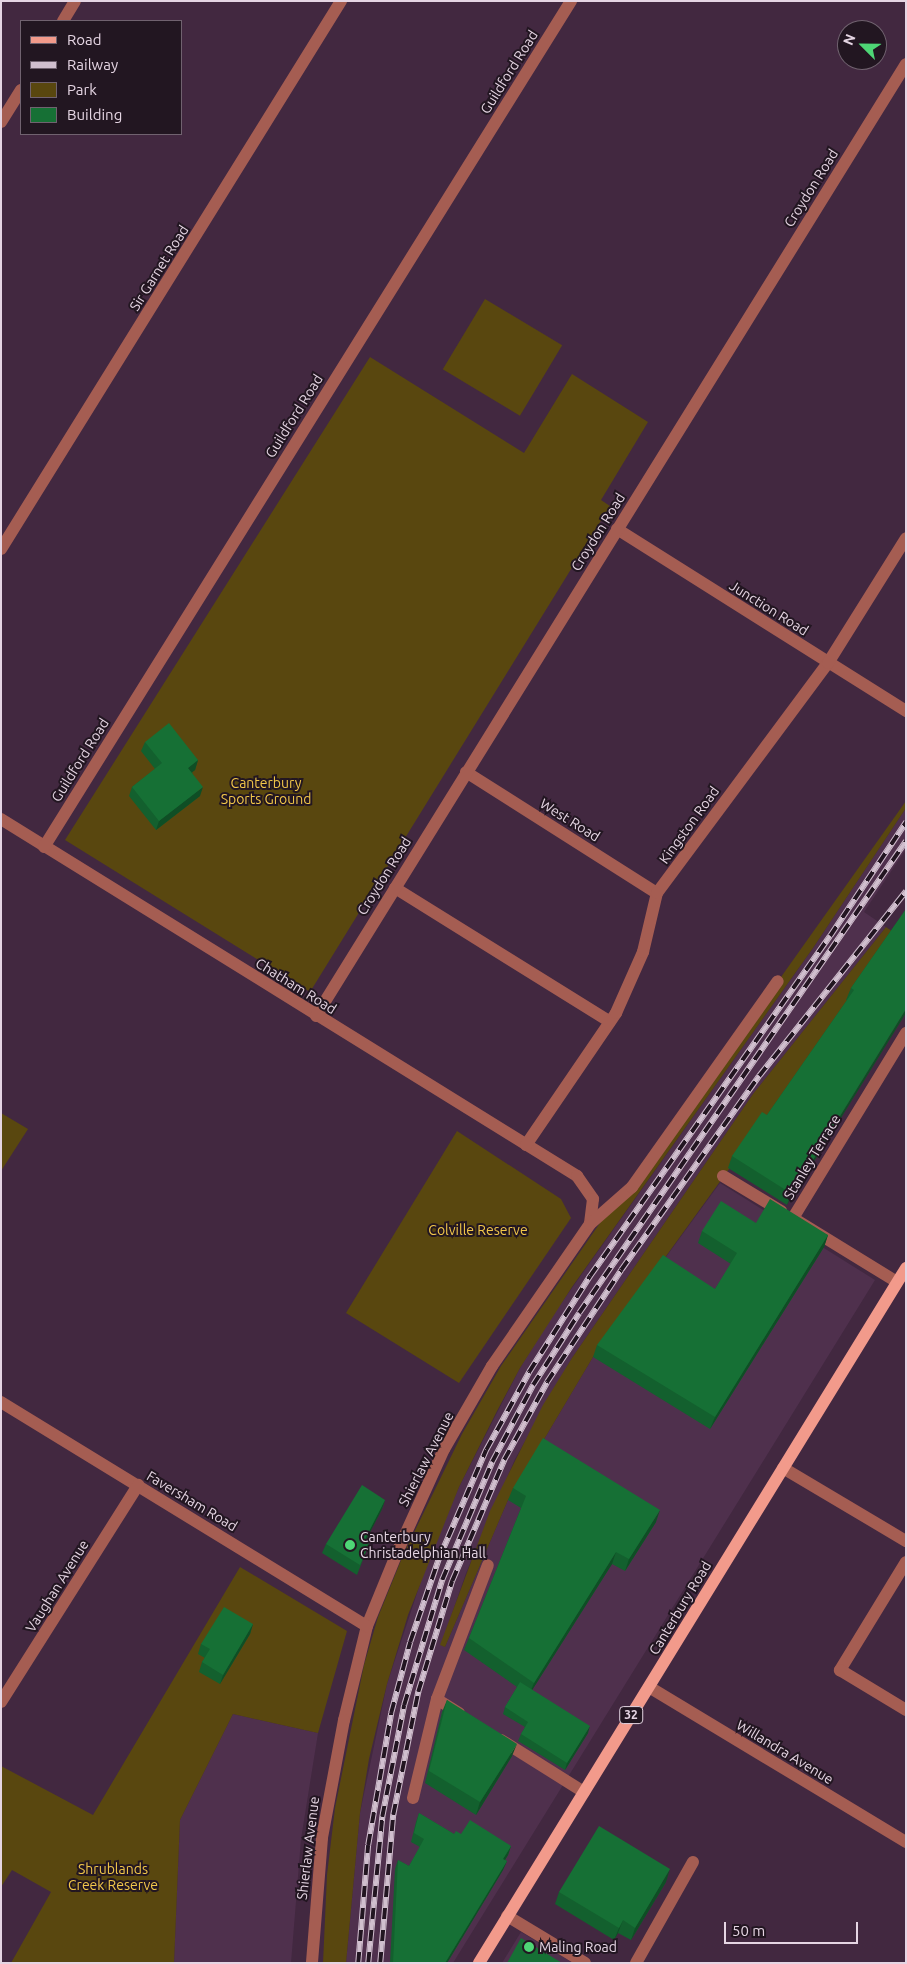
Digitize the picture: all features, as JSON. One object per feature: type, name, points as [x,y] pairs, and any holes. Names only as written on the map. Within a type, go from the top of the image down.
[{"type":"main road","name":"Canterbury Road","points":[[479,1963],[906,1268]]},
{"type":"street","points":[[64,20],[75,1]]},
{"type":"street","name":"Sir Garnet Road","points":[[1,549],[340,1]]},
{"type":"street","name":"Guildford Road","points":[[44,847],[571,1]]},
{"type":"street","name":"Croydon Road","points":[[316,1016],[906,64]]},
{"type":"street","points":[[1,122],[20,92]]},
{"type":"street","name":"Junction Road","points":[[617,529],[906,712]]},
{"type":"street","name":"Kingston Road","points":[[526,1145],[610,1022],[643,952],[658,893],[828,663],[906,538]]},
{"type":"street","name":"West Road","points":[[466,772],[658,893]]},
{"type":"street","name":"Chatham Road","points":[[1,819],[316,1016],[577,1176]]},
{"type":"street","points":[[395,888],[610,1022]]},
{"type":"street","points":[[590,1224],[632,1187],[778,981]]},
{"type":"street","name":"Stanley Terrace","points":[[897,1282],[793,1218],[906,1032]]},
{"type":"street","name":"Shierlaw Avenue","points":[[312,1963],[322,1838],[344,1720],[367,1626],[444,1450],[492,1366],[590,1224],[593,1199],[577,1176]]},
{"type":"street","points":[[723,1176],[793,1218]]},
{"type":"street","name":"Faversham Road","points":[[1,1402],[367,1626]]},
{"type":"street","points":[[783,1468],[906,1541]]},
{"type":"street","name":"Vaughan Avenue","points":[[1,1702],[138,1485]]},
{"type":"street","points":[[906,1562],[840,1670],[906,1710]]},
{"type":"street","points":[[413,1798],[437,1699],[488,1565]]},
{"type":"street","name":"Willandra Avenue","points":[[649,1686],[906,1842]]},
{"type":"street","points":[[437,1699],[469,1719]]},
{"type":"street","points":[[493,1734],[584,1792]]},
{"type":"street","points":[[636,1963],[693,1862]]},
{"type":"street","points":[[507,1916],[586,1963]]},
{"type":"shaded area","points":[[906,808],[906,849],[864,912],[886,927],[753,1094],[572,1358],[515,1459],[466,1573],[441,1645],[445,1647],[508,1500],[593,1357],[720,1183],[875,1280],[453,1963],[346,1963],[360,1813],[387,1684],[428,1560],[459,1487],[520,1368],[550,1319],[813,948]]},
{"type":"shaded area","points":[[233,1714],[318,1733],[301,1839],[291,1963],[174,1963],[180,1820]]},
{"type":"shaded area","name":"Maling Road","points":[[521,1932],[573,1963],[502,1963]]},
{"type":"green space","points":[[485,299],[562,345],[520,416],[443,369]]},
{"type":"green space","name":"Canterbury Sports Ground","points":[[370,357],[524,453],[572,374],[648,422],[601,500],[610,506],[310,992],[65,840]]},
{"type":"green space","points":[[906,801],[906,808],[813,948],[572,1287],[520,1368],[497,1411],[459,1487],[408,1615],[387,1684],[369,1759],[360,1813],[346,1963],[323,1963],[327,1875],[335,1808],[364,1665],[378,1617],[404,1553],[462,1434],[501,1366],[627,1184],[632,1187]]},
{"type":"green space","points":[[886,927],[893,932],[847,1000],[850,1002],[593,1357],[508,1500],[445,1647],[440,1645],[490,1511],[543,1405],[572,1358],[753,1094]]},
{"type":"green space","points":[[1,1113],[28,1129],[1,1171]]},
{"type":"green space","name":"Colville Reserve","points":[[457,1131],[561,1199],[571,1218],[459,1383],[346,1313]]},
{"type":"green space","name":"Shrublands Creek Reserve","points":[[240,1567],[347,1631],[318,1733],[233,1714],[180,1820],[174,1963],[11,1963],[51,1892],[12,1870],[1,1887],[1,1766],[93,1815]]},
{"type":"building","points":[[169,723],[198,760],[188,768],[203,787],[159,821],[132,787],[162,763],[145,742]]},
{"type":"building","points":[[906,909],[906,1009],[792,1194],[732,1156],[762,1112],[767,1115],[854,990],[851,988]]},
{"type":"building","points":[[770,1199],[828,1235],[715,1417],[597,1345],[663,1255],[715,1289],[737,1253],[702,1231],[721,1201],[756,1223]]},
{"type":"building","points":[[543,1438],[660,1510],[629,1559],[616,1552],[534,1683],[469,1638],[526,1496],[513,1488]]},
{"type":"building","points":[[362,1485],[385,1500],[364,1541],[369,1544],[360,1565],[326,1544]]},
{"type":"building","points":[[224,1607],[253,1624],[223,1675],[202,1662],[210,1649],[201,1644]]},
{"type":"building","points":[[520,1682],[590,1726],[567,1763],[521,1734],[528,1722],[505,1707]]},
{"type":"building","points":[[447,1700],[517,1744],[480,1802],[429,1771]]},
{"type":"building","points":[[419,1813],[454,1834],[456,1831],[461,1834],[470,1820],[511,1846],[503,1859],[507,1861],[445,1963],[393,1963],[398,1860],[409,1866],[424,1839],[414,1833]]},
{"type":"building","points":[[599,1826],[670,1869],[635,1928],[623,1920],[619,1928],[559,1892]]},
{"type":"building","name":"Maling Road","points":[[521,1938],[562,1963],[507,1963]]},
{"type":"railway","points":[[358,1963],[368,1845],[391,1713],[410,1642],[439,1558],[486,1450],[529,1372],[590,1276],[830,936],[906,822]]},
{"type":"railway","points":[[368,1963],[382,1817],[404,1705],[442,1580],[492,1462],[533,1385],[579,1313],[906,841]]},
{"type":"railway","points":[[380,1963],[393,1815],[418,1692],[452,1581],[504,1460],[547,1382],[621,1270],[759,1076],[906,891]]},
{"type":"place","name":"Canterbury Christadelphian Hall","points":[[350,1545]]},
{"type":"place","name":"Maling Road","points":[[529,1947]]}]
